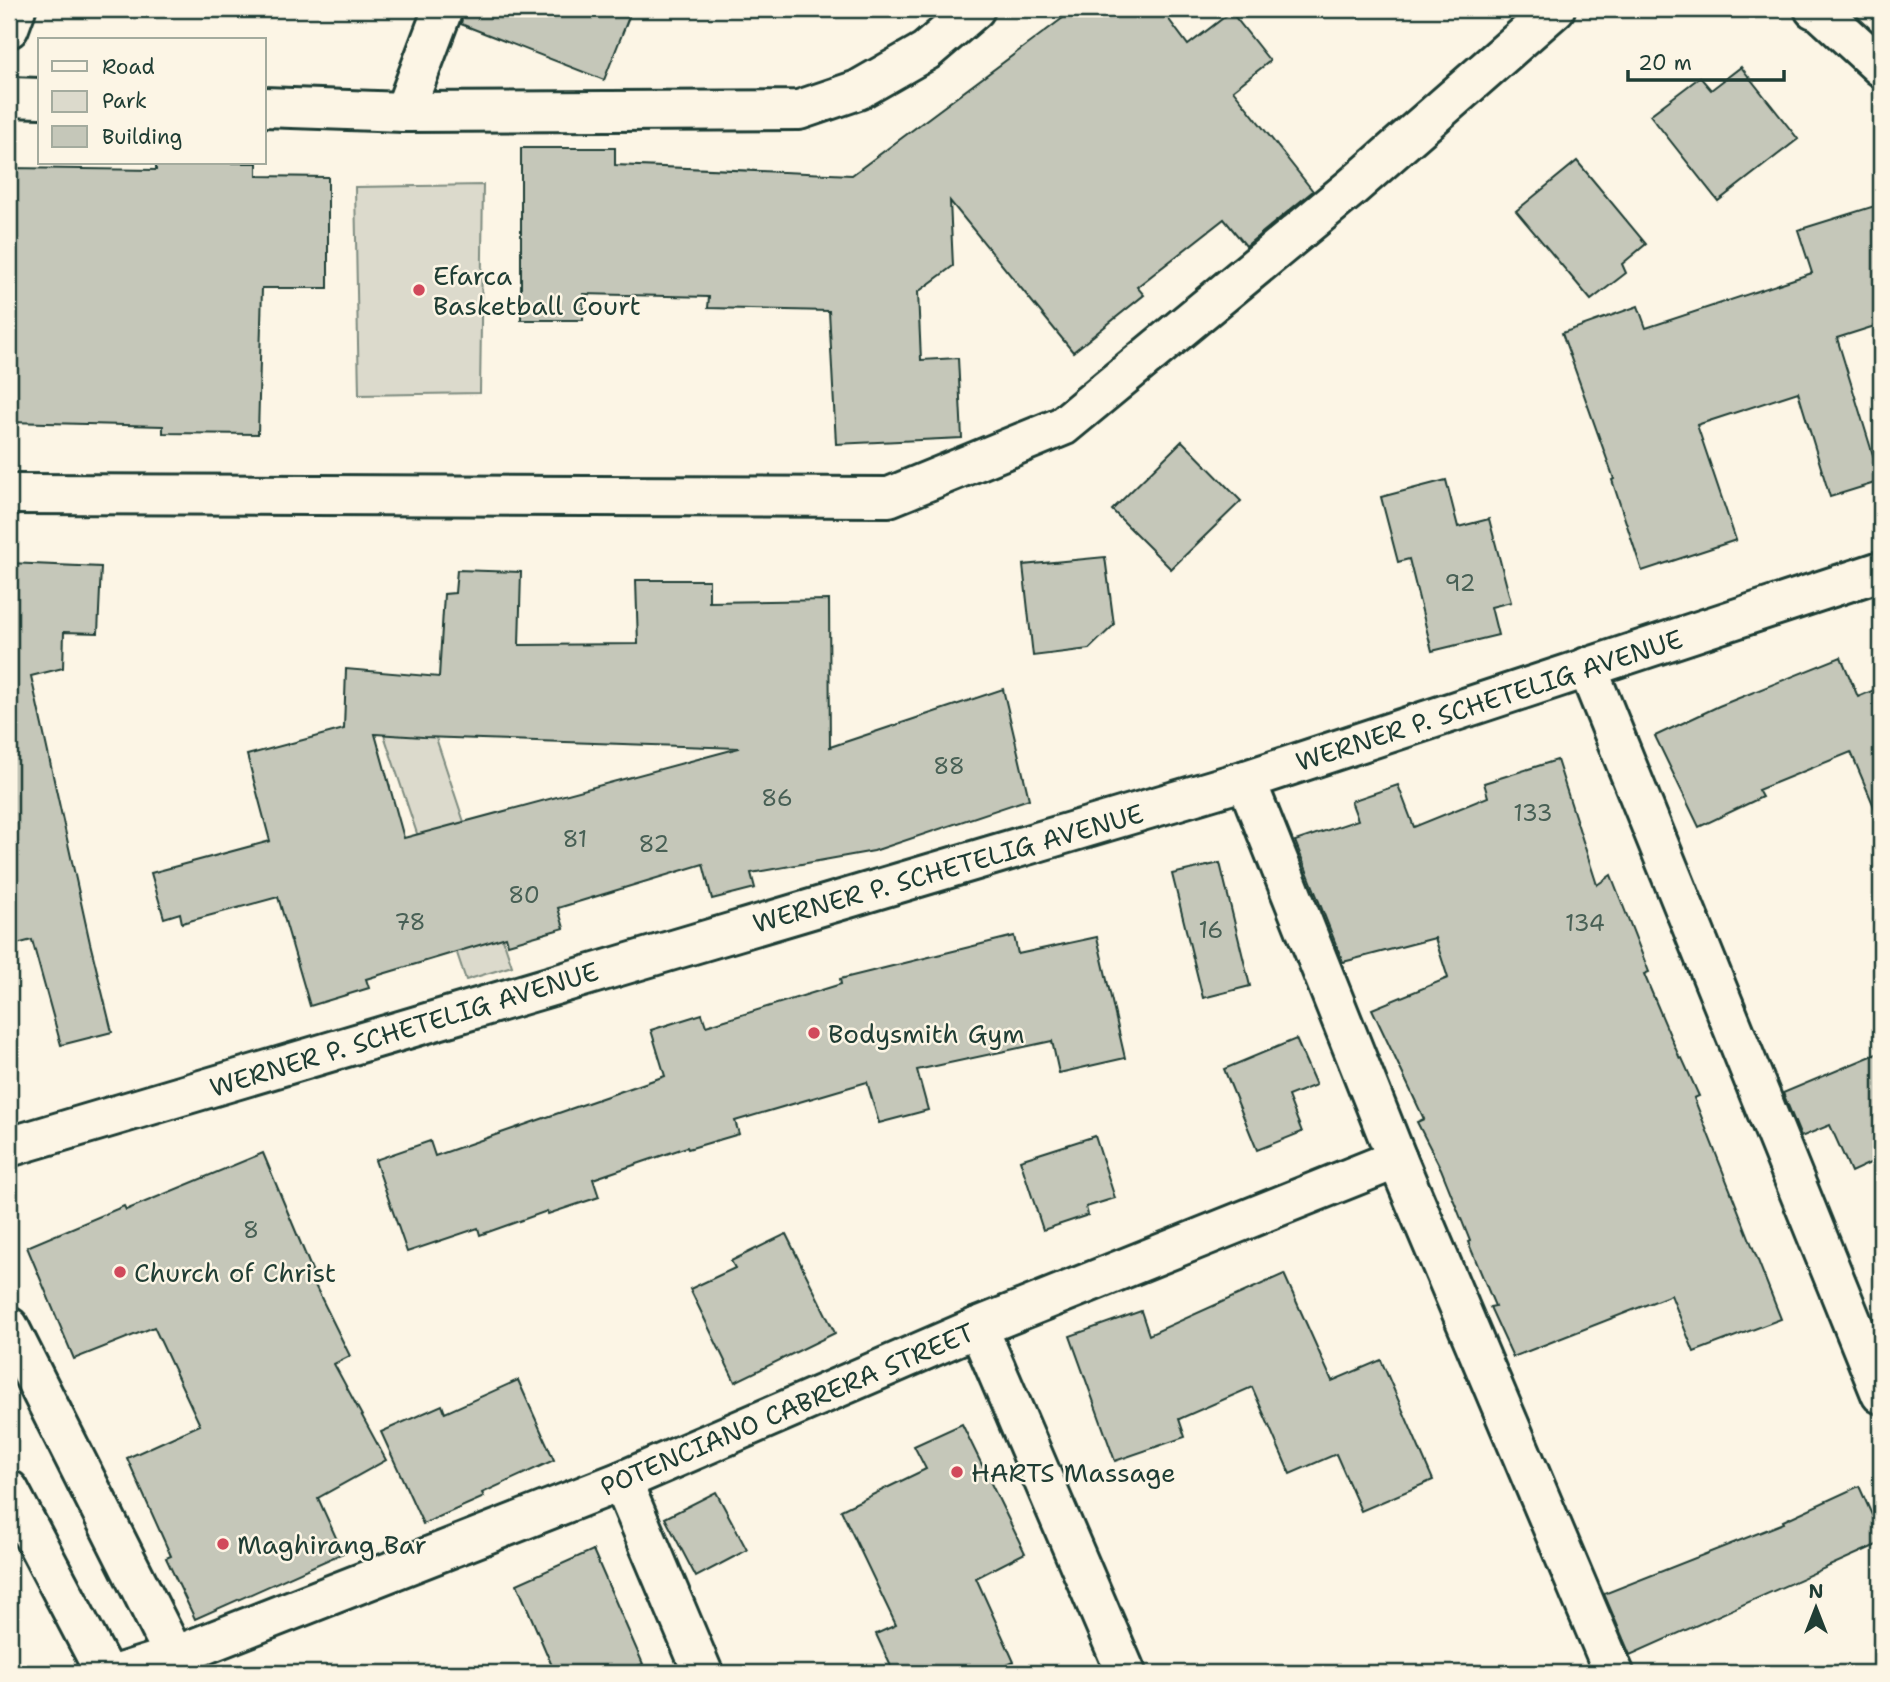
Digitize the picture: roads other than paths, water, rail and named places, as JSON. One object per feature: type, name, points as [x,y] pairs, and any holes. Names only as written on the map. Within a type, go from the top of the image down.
[{"type":"street","points":[[9,28],[16,9]]},
{"type":"street","points":[[404,112],[443,9]]},
{"type":"street","points":[[266,107],[404,112],[799,110],[858,90],[926,51],[975,9]]},
{"type":"street","points":[[9,494],[889,498],[1063,426],[1351,188],[1555,9]]},
{"type":"street","points":[[1814,9],[1819,10],[1881,66]]},
{"type":"street","points":[[9,97],[38,98]]},
{"type":"street","name":"WERNER P. SCHETELIG AVENUE","points":[[9,1147],[1246,780],[1881,571]]},
{"type":"street","points":[[1587,667],[1881,1394]]},
{"type":"street","points":[[1246,780],[1397,1159],[1614,1673]]},
{"type":"street","name":"POTENCIANO CABRERA STREET","points":[[120,1673],[179,1664],[622,1481],[978,1327],[1397,1159]]},
{"type":"street","points":[[9,1326],[179,1664]]},
{"type":"street","points":[[978,1327],[1126,1673]]},
{"type":"street","points":[[622,1481],[703,1673]]},
{"type":"street","points":[[9,1490],[105,1673]]},
{"type":"place","name":"Efarca Basketball Court","points":[[419,290]]},
{"type":"place","name":"Bodysmith Gym","points":[[814,1033]]},
{"type":"place","name":"Church of Christ","points":[[120,1272]]},
{"type":"place","name":"HARTS Massage","points":[[957,1472]]},
{"type":"place","name":"Maghirang Bar","points":[[223,1544]]}]
